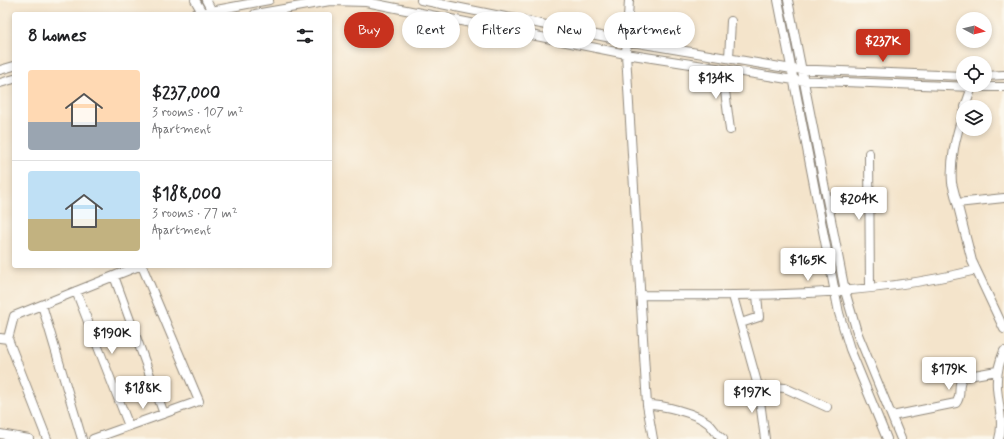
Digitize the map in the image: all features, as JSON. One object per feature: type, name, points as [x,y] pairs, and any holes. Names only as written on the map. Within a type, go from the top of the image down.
[{"type":"street","points":[[195,0],[200,12]]},
{"type":"street","points":[[206,0],[213,12],[270,0]]},
{"type":"street","points":[[421,0],[604,37]]},
{"type":"street","points":[[628,12],[629,0]]},
{"type":"street","points":[[778,0],[834,291],[850,349],[887,439]]},
{"type":"street","points":[[788,0],[845,290],[858,332],[901,439]]},
{"type":"street","points":[[267,12],[330,1],[366,2],[626,54],[794,80],[956,86]]},
{"type":"street","points":[[729,58],[731,21]]},
{"type":"street","points":[[626,48],[647,405],[653,439]]},
{"type":"street","points":[[668,48],[802,70],[956,76]]},
{"type":"street","points":[[0,70],[12,67]]},
{"type":"street","points":[[728,70],[726,97],[730,130]]},
{"type":"street","points":[[992,76],[1004,75]]},
{"type":"street","points":[[0,83],[12,80]]},
{"type":"street","points":[[992,87],[1004,87]]},
{"type":"street","points":[[957,136],[954,145],[951,174],[957,203],[976,270],[1004,329]]},
{"type":"street","points":[[869,153],[870,288]]},
{"type":"street","points":[[957,203],[1004,198]]},
{"type":"street","points":[[47,439],[4,339],[14,316],[134,268]]},
{"type":"street","points":[[93,439],[200,401],[143,268]]},
{"type":"street","points":[[640,295],[733,296],[834,291],[924,282],[976,270]]},
{"type":"street","points":[[114,276],[164,414]]},
{"type":"street","points":[[76,291],[129,426]]},
{"type":"street","points":[[741,323],[759,317],[757,295]]},
{"type":"street","points":[[733,296],[758,386],[765,439]]},
{"type":"street","points":[[42,305],[82,439]]},
{"type":"street","points":[[999,439],[1002,431],[1003,417],[997,388],[997,371],[1004,351]]},
{"type":"street","points":[[892,416],[956,403],[959,398],[959,383],[963,377],[997,371]]},
{"type":"street","points":[[758,386],[785,388],[827,407]]},
{"type":"street","points":[[647,405],[668,407],[700,418],[707,422],[716,434],[723,439]]},
{"type":"street","points":[[0,434],[29,439]]}]
